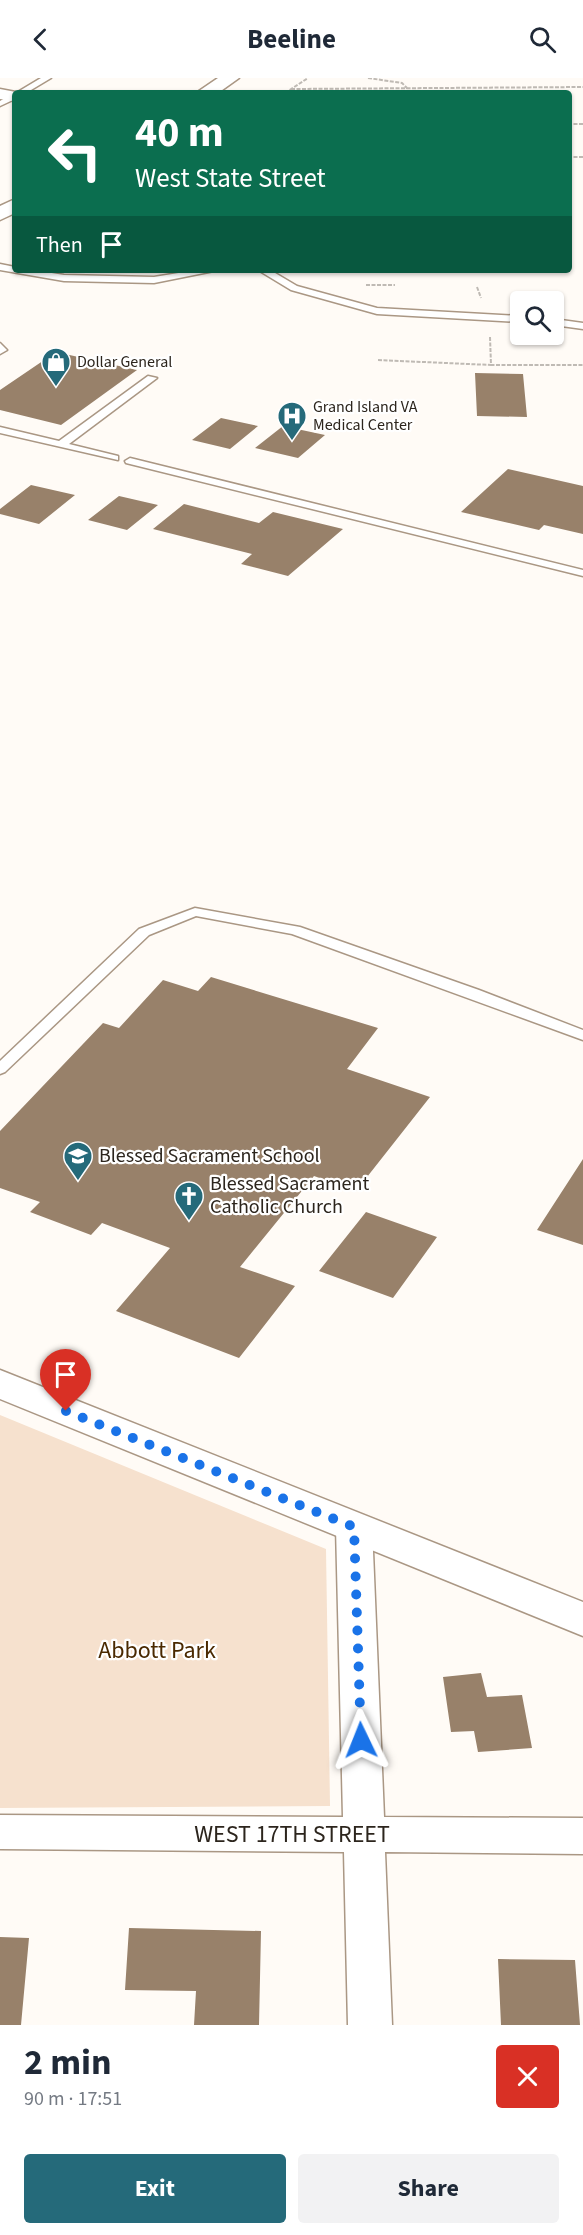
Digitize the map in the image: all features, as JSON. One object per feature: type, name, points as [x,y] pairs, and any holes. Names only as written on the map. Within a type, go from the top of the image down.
[{"type":"street","points":[[209,90],[223,79]]},
{"type":"street","points":[[0,1384],[583,1620]]},
{"type":"street","points":[[354,1527],[370,2025]]},
{"type":"street","name":"WEST 17TH STREET","points":[[0,1832],[583,1836]]},
{"type":"lane","points":[[23,90],[47,78]]},
{"type":"lane","points":[[34,273],[64,278],[154,280],[196,273]]},
{"type":"lane","points":[[268,273],[294,288],[377,311],[510,318]]},
{"type":"lane","points":[[564,323],[583,326]]},
{"type":"lane","points":[[0,346],[0,351]]},
{"type":"lane","points":[[61,445],[152,378]]},
{"type":"lane","points":[[0,430],[114,458]]},
{"type":"lane","points":[[130,461],[583,573]]},
{"type":"lane","points":[[0,1069],[144,932],[195,912],[295,930],[474,993],[583,1035]]},
{"type":"path","points":[[291,89],[308,78]]},
{"type":"path","points":[[368,78],[402,83],[407,88]]},
{"type":"path","points":[[291,89],[583,87]]},
{"type":"path","points":[[477,287],[489,315],[491,364]]},
{"type":"path","points":[[378,360],[583,364]]},
{"type":"green space","name":"Abbott Park","points":[[0,1415],[326,1549],[330,1806],[0,1808]]},
{"type":"building","points":[[56,352],[137,370],[61,425],[0,410],[0,390]]},
{"type":"building","points":[[475,373],[523,374],[527,417],[477,416]]},
{"type":"building","points":[[221,418],[258,426],[230,449],[192,440]]},
{"type":"building","points":[[283,426],[325,435],[298,458],[255,448]]},
{"type":"building","points":[[508,469],[583,486],[583,534],[544,525],[539,530],[461,512]]},
{"type":"building","points":[[31,485],[75,495],[39,524],[0,514],[0,509]]},
{"type":"building","points":[[119,496],[158,505],[127,530],[88,520]]},
{"type":"building","points":[[184,504],[259,523],[273,512],[343,529],[288,576],[241,564],[252,554],[153,529]]},
{"type":"building","points":[[211,977],[378,1028],[347,1069],[430,1097],[356,1191],[314,1176],[240,1267],[295,1286],[239,1358],[116,1311],[170,1248],[102,1223],[91,1235],[30,1212],[40,1202],[0,1188],[0,1131],[103,1023],[119,1028],[163,980],[198,991]]},
{"type":"building","points":[[583,1159],[583,1245],[537,1230]]},
{"type":"building","points":[[366,1212],[437,1237],[393,1298],[319,1271]]},
{"type":"building","points":[[481,1673],[487,1697],[522,1695],[532,1748],[478,1752],[474,1731],[451,1732],[443,1677]]},
{"type":"building","points":[[129,1928],[261,1931],[259,2025],[194,2025],[196,1991],[125,1990]]},
{"type":"building","points":[[0,1937],[29,1938],[21,2025],[0,2025]]},
{"type":"building","points":[[498,1959],[575,1960],[580,2025],[501,2025]]},
{"type":"place","name":"Dollar General","points":[[56,388]]},
{"type":"place","name":"Grand Island VA Medical Center","points":[[292,442]]},
{"type":"place","name":"Blessed Sacrament School","points":[[78,1182]]},
{"type":"place","name":"Blessed Sacrament Catholic Church","points":[[189,1222]]},
{"type":"route","points":[[66,1411],[354,1527],[361,1740]]}]
